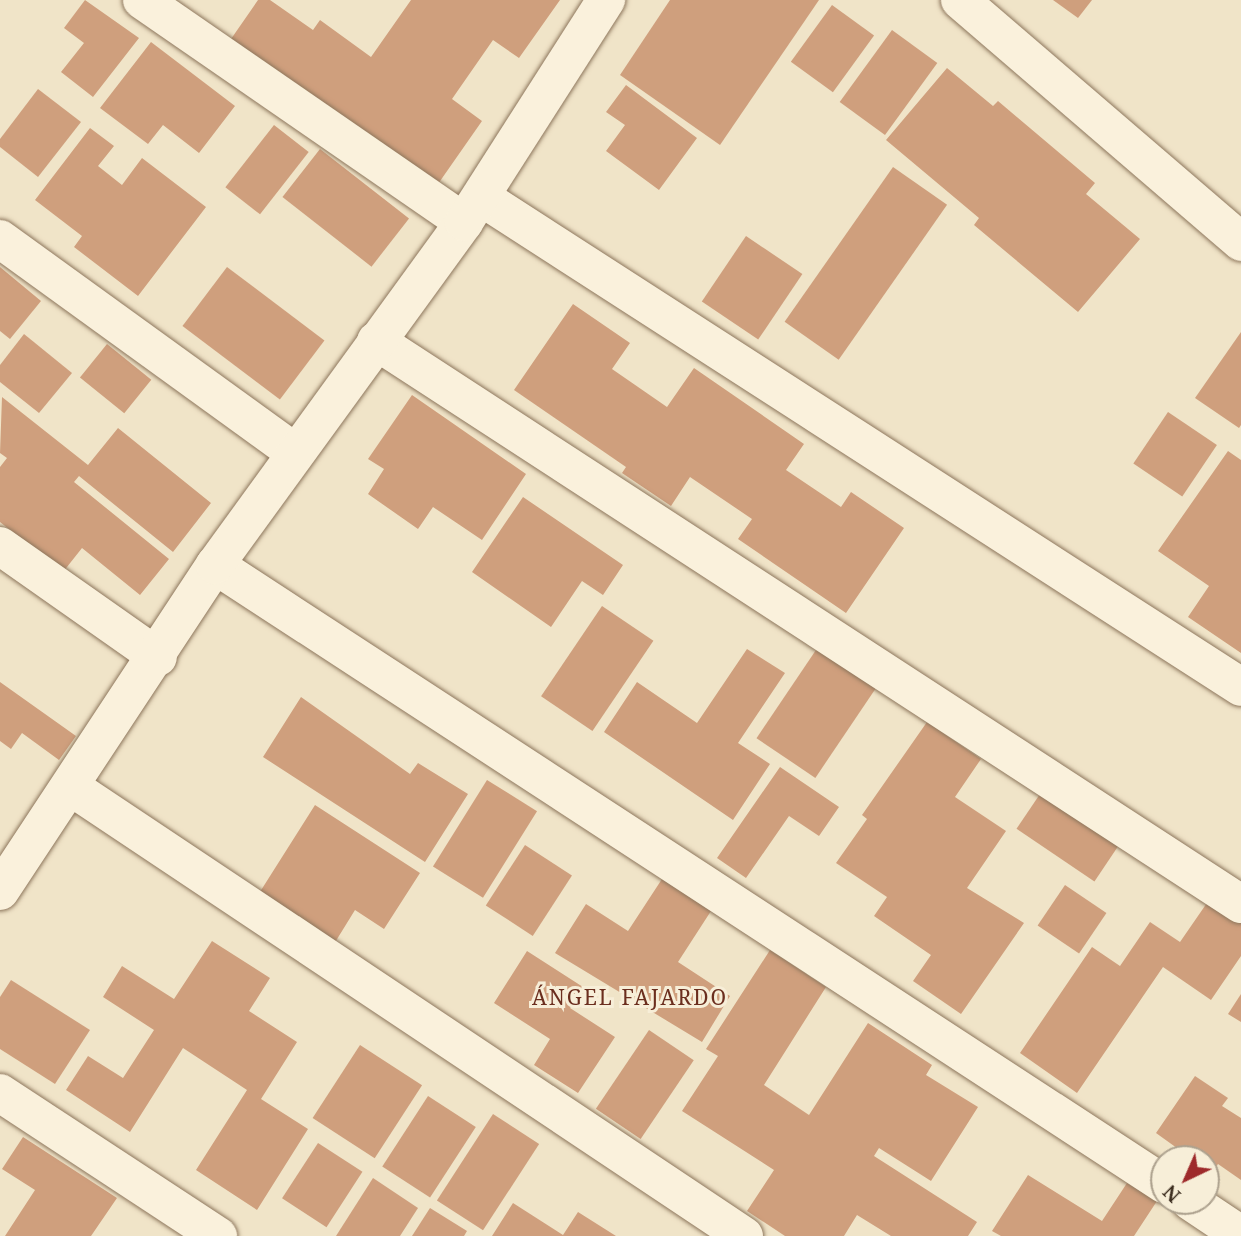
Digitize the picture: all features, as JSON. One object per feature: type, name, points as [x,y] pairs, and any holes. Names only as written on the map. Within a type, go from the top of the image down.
[{"type":"street","points":[[142,0],[472,210],[1241,687]]},
{"type":"street","points":[[0,891],[158,657],[215,565],[294,452],[472,210],[602,2]]},
{"type":"street","points":[[982,7],[1241,242]]},
{"type":"street","points":[[0,239],[294,452]]},
{"type":"street","points":[[376,341],[1241,904]]},
{"type":"street","points":[[0,546],[158,657]]},
{"type":"street","points":[[215,565],[1150,1175]]},
{"type":"street","points":[[71,787],[744,1236]]},
{"type":"street","points":[[0,1093],[218,1236]]},
{"type":"street","points":[[1212,1215],[1241,1234]]},
{"type":"building","points":[[85,0],[139,38],[93,97],[61,72],[84,43],[64,28]]},
{"type":"building","points":[[258,0],[270,0],[313,30],[320,20],[371,57],[411,0],[560,0],[519,58],[493,40],[452,99],[482,121],[438,184],[231,39]]},
{"type":"building","points":[[670,0],[819,0],[720,145],[620,75]]},
{"type":"building","points":[[1053,0],[1092,0],[1078,18]]},
{"type":"building","points":[[832,5],[874,36],[833,92],[791,62]]},
{"type":"building","points":[[892,30],[937,63],[885,135],[840,102]]},
{"type":"building","points":[[151,42],[235,106],[199,153],[163,125],[148,144],[100,108]]},
{"type":"building","points":[[947,68],[993,106],[998,101],[1095,183],[1086,194],[1140,239],[1078,312],[974,225],[979,218],[886,140]]},
{"type":"building","points":[[626,85],[697,138],[659,190],[606,151],[625,125],[606,112]]},
{"type":"building","points":[[38,89],[81,122],[38,177],[0,147],[0,139]]},
{"type":"building","points":[[274,125],[309,152],[260,214],[225,187]]},
{"type":"building","points":[[90,128],[114,146],[98,166],[122,185],[142,158],[206,207],[138,296],[74,247],[82,236],[35,200]]},
{"type":"building","points":[[320,149],[409,219],[371,267],[282,197]]},
{"type":"building","points":[[893,167],[947,205],[839,360],[785,322]]},
{"type":"building","points":[[746,236],[802,274],[758,340],[702,301]]},
{"type":"building","points":[[0,267],[41,301],[10,339],[0,331]]},
{"type":"building","points":[[227,267],[324,340],[280,400],[182,326]]},
{"type":"building","points":[[573,304],[630,343],[612,369],[667,407],[694,368],[804,444],[786,470],[841,507],[851,492],[904,528],[846,613],[738,539],[752,519],[690,477],[671,506],[622,473],[626,467],[514,390]]},
{"type":"building","points":[[1241,332],[1241,425],[1239,428],[1195,398]]},
{"type":"building","points":[[24,334],[72,373],[39,413],[0,382],[0,365]]},
{"type":"building","points":[[107,344],[151,380],[124,413],[80,377]]},
{"type":"building","points":[[412,395],[526,474],[482,540],[433,507],[418,529],[368,494],[384,469],[368,459]]},
{"type":"building","points":[[2,397],[88,465],[118,428],[211,503],[173,552],[79,476],[74,482],[169,559],[140,595],[82,548],[63,572],[0,522],[0,467],[7,458],[0,453]]},
{"type":"building","points":[[1168,412],[1217,445],[1182,496],[1133,463]]},
{"type":"building","points":[[1228,451],[1241,460],[1241,653],[1188,617],[1209,586],[1158,551]]},
{"type":"building","points":[[523,497],[623,565],[603,595],[582,581],[551,627],[472,572]]},
{"type":"building","points":[[602,606],[653,641],[592,731],[541,696]]},
{"type":"building","points":[[818,647],[877,687],[815,778],[756,738]]},
{"type":"building","points":[[747,649],[785,673],[738,743],[770,764],[733,820],[604,732],[637,682],[697,723]]},
{"type":"building","points":[[0,682],[76,736],[59,760],[22,733],[11,749],[0,741]]},
{"type":"building","points":[[301,697],[410,774],[418,763],[468,794],[425,862],[263,757]]},
{"type":"building","points":[[927,722],[981,759],[955,797],[1006,831],[967,888],[1024,923],[961,1014],[913,981],[931,955],[874,916],[887,897],[836,863],[867,819],[862,815]]},
{"type":"building","points":[[780,767],[839,807],[819,836],[789,816],[746,878],[717,858]]},
{"type":"building","points":[[487,780],[537,811],[483,898],[433,867]]},
{"type":"building","points":[[1040,794],[1118,847],[1094,881],[1017,829]]},
{"type":"building","points":[[315,805],[420,873],[384,929],[355,910],[334,944],[258,895]]},
{"type":"building","points":[[525,845],[572,875],[533,936],[486,905]]},
{"type":"building","points":[[662,879],[711,911],[678,962],[730,996],[702,1042],[555,953],[586,904],[628,931]]},
{"type":"building","points":[[1065,885],[1106,913],[1079,954],[1038,926]]},
{"type":"building","points":[[1209,900],[1241,922],[1241,956],[1211,1000],[1163,967],[1077,1093],[1020,1053],[1092,947],[1120,966],[1150,922],[1180,942]]},
{"type":"building","points":[[212,941],[270,978],[249,1011],[297,1042],[261,1099],[308,1129],[257,1210],[196,1170],[247,1090],[183,1048],[130,1132],[66,1090],[88,1056],[123,1078],[154,1030],[103,997],[122,966],[174,999]]},
{"type":"building","points":[[770,950],[826,987],[764,1085],[809,1115],[868,1023],[932,1065],[926,1075],[978,1107],[931,1181],[879,1148],[874,1156],[977,1222],[968,1236],[891,1236],[857,1215],[844,1236],[785,1236],[747,1211],[774,1170],[682,1111],[718,1056],[706,1049]]},
{"type":"building","points":[[527,951],[583,987],[570,1008],[615,1037],[578,1093],[534,1065],[550,1039],[494,1003]]},
{"type":"building","points":[[11,980],[90,1030],[55,1084],[0,1049],[0,997]]},
{"type":"building","points":[[1241,994],[1241,1022],[1228,1014]]},
{"type":"building","points":[[649,1030],[694,1060],[641,1139],[596,1109]]},
{"type":"building","points":[[360,1045],[422,1085],[375,1158],[313,1118]]},
{"type":"building","points":[[1195,1076],[1228,1098],[1222,1106],[1241,1118],[1241,1180],[1220,1165],[1220,1145],[1173,1145],[1156,1133]]},
{"type":"building","points":[[428,1096],[476,1127],[430,1197],[382,1166]]},
{"type":"building","points":[[493,1114],[539,1144],[483,1230],[437,1200]]},
{"type":"building","points":[[23,1137],[117,1198],[91,1236],[5,1236],[35,1190],[2,1169]]},
{"type":"building","points":[[318,1143],[362,1172],[327,1227],[282,1198]]},
{"type":"building","points":[[1028,1175],[1102,1221],[1127,1183],[1150,1197],[1150,1212],[1134,1236],[1001,1236],[992,1231]]},
{"type":"building","points":[[373,1178],[418,1208],[400,1236],[336,1236]]},
{"type":"building","points":[[513,1203],[563,1235],[578,1212],[616,1236],[492,1236]]},
{"type":"building","points":[[430,1208],[467,1231],[464,1236],[412,1236]]},
{"type":"district","name":"ÁNGEL FAJARDO","points":[[630,997]]}]
